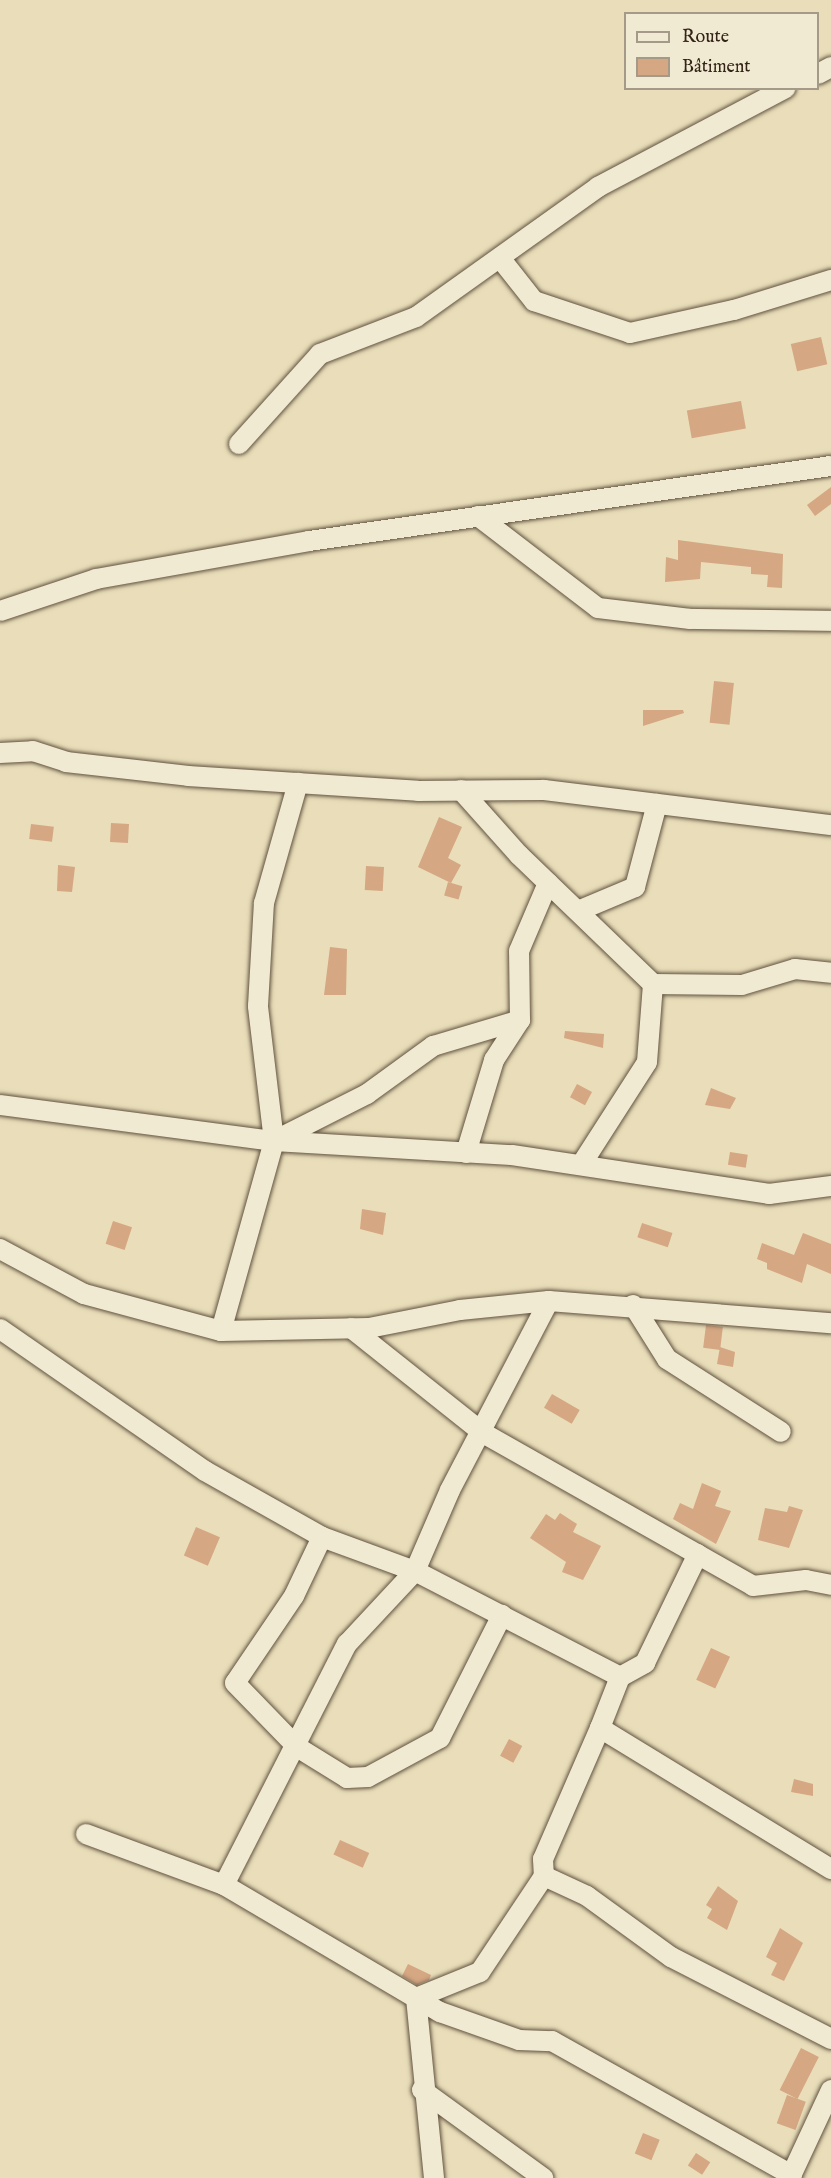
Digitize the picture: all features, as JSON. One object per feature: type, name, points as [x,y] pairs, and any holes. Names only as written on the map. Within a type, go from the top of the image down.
[{"type":"street","points":[[239,444],[321,354],[416,317],[598,187],[782,90]]},
{"type":"street","points":[[500,258],[534,301],[630,333],[734,310],[831,279]]},
{"type":"street","points":[[0,611],[96,579],[478,516],[831,466]]},
{"type":"street","points":[[478,516],[598,608],[690,619],[831,621]]},
{"type":"street","points":[[0,753],[33,752],[110,767],[298,783],[461,790],[544,790],[831,825]]},
{"type":"street","points":[[220,1331],[274,1141],[258,1006],[264,903],[298,783]]},
{"type":"street","points":[[461,790],[548,883],[653,984],[742,985],[795,969],[831,973]]},
{"type":"street","points":[[578,911],[635,887],[657,804]]},
{"type":"street","points":[[466,1153],[494,1060],[520,1020],[519,951],[548,883]]},
{"type":"street","points":[[581,1165],[647,1062],[653,984]]},
{"type":"street","points":[[274,1141],[367,1094],[433,1046],[520,1020]]},
{"type":"street","points":[[0,1105],[274,1141],[466,1153],[581,1165],[769,1194],[831,1186]]},
{"type":"street","points":[[0,1249],[84,1294],[220,1331],[351,1328],[549,1301],[633,1305],[831,1323]]},
{"type":"street","points":[[224,1885],[297,1747],[347,1644],[415,1571],[450,1490],[483,1433],[549,1301]]},
{"type":"street","points":[[633,1305],[667,1359],[781,1432]]},
{"type":"street","points":[[351,1328],[483,1433],[753,1586],[806,1581],[831,1585]]},
{"type":"street","points":[[0,1329],[205,1471],[322,1538],[415,1571],[620,1677]]},
{"type":"street","points":[[322,1538],[294,1596],[235,1683],[297,1747],[347,1778],[368,1777],[440,1738],[502,1615]]},
{"type":"street","points":[[416,1998],[480,1971],[544,1876],[543,1859],[620,1677],[645,1663],[698,1554]]},
{"type":"street","points":[[600,1728],[831,1869]]},
{"type":"street","points":[[86,1834],[224,1885],[416,1998],[519,2040],[552,2041],[791,2176],[831,2090]]},
{"type":"street","points":[[544,1876],[587,1896],[671,1957],[831,2039]]},
{"type":"street","points":[[416,1998],[422,2090],[434,2178]]},
{"type":"street","points":[[422,2090],[543,2178]]},
{"type":"building","points":[[821,337],[827,364],[797,371],[791,344]]},
{"type":"building","points":[[741,401],[746,429],[692,438],[687,411]]},
{"type":"building","points":[[831,487],[831,504],[815,516],[807,505]]},
{"type":"building","points":[[678,540],[783,554],[782,588],[767,587],[768,575],[751,574],[751,567],[701,562],[700,579],[665,582],[666,557],[678,560]]},
{"type":"building","points":[[714,681],[734,683],[730,725],[710,723]]},
{"type":"building","points":[[643,710],[683,710],[684,713],[643,726]]},
{"type":"building","points":[[439,817],[462,827],[448,858],[461,865],[451,883],[418,867]]},
{"type":"building","points":[[111,823],[129,824],[128,843],[110,842]]},
{"type":"building","points":[[31,824],[54,827],[52,842],[29,839]]},
{"type":"building","points":[[58,865],[75,867],[72,892],[57,891]]},
{"type":"building","points":[[366,866],[384,867],[383,891],[365,890]]},
{"type":"building","points":[[448,882],[462,886],[459,900],[444,895]]},
{"type":"building","points":[[330,947],[347,949],[346,995],[324,995]]},
{"type":"building","points":[[565,1031],[604,1034],[603,1048],[564,1038]]},
{"type":"building","points":[[577,1084],[592,1092],[585,1105],[570,1097]]},
{"type":"building","points":[[711,1088],[736,1098],[730,1109],[705,1105]]},
{"type":"building","points":[[730,1152],[748,1155],[746,1168],[728,1165]]},
{"type":"building","points":[[362,1209],[386,1213],[383,1235],[360,1229]]},
{"type":"building","points":[[113,1221],[132,1227],[125,1250],[106,1244]]},
{"type":"building","points":[[642,1223],[672,1233],[668,1247],[637,1237]]},
{"type":"building","points":[[803,1233],[831,1244],[831,1274],[807,1264],[802,1283],[767,1269],[767,1263],[757,1259],[762,1243],[794,1255]]},
{"type":"building","points":[[706,1325],[723,1327],[720,1350],[703,1348]]},
{"type":"building","points":[[720,1347],[735,1352],[733,1367],[717,1364]]},
{"type":"building","points":[[552,1394],[580,1410],[572,1424],[544,1408]]},
{"type":"building","points":[[702,1483],[721,1491],[715,1506],[731,1511],[716,1544],[673,1519],[680,1503],[693,1509]]},
{"type":"building","points":[[789,1506],[803,1510],[789,1548],[758,1540],[765,1508],[787,1512]]},
{"type":"building","points":[[560,1513],[577,1524],[573,1532],[601,1546],[583,1580],[562,1572],[566,1562],[530,1538],[546,1514],[555,1520]]},
{"type":"building","points":[[196,1527],[220,1537],[208,1566],[184,1556]]},
{"type":"building","points":[[711,1648],[730,1657],[715,1689],[696,1680]]},
{"type":"building","points":[[509,1739],[522,1746],[513,1763],[500,1756]]},
{"type":"building","points":[[794,1779],[813,1784],[813,1796],[791,1792]]},
{"type":"building","points":[[340,1840],[369,1853],[363,1868],[333,1855]]},
{"type":"building","points":[[718,1886],[738,1901],[727,1930],[707,1918],[712,1909],[706,1905]]},
{"type":"building","points":[[780,1928],[803,1943],[784,1981],[771,1975],[777,1963],[766,1957]]},
{"type":"building","points":[[408,1964],[431,1975],[429,1980],[417,1985],[402,1976]]},
{"type":"building","points":[[801,2048],[819,2057],[797,2099],[780,2090]]},
{"type":"building","points":[[787,2095],[806,2102],[796,2130],[777,2123]]},
{"type":"building","points":[[643,2133],[660,2140],[651,2160],[635,2153]]},
{"type":"building","points":[[696,2153],[710,2162],[702,2175],[688,2166]]}]
